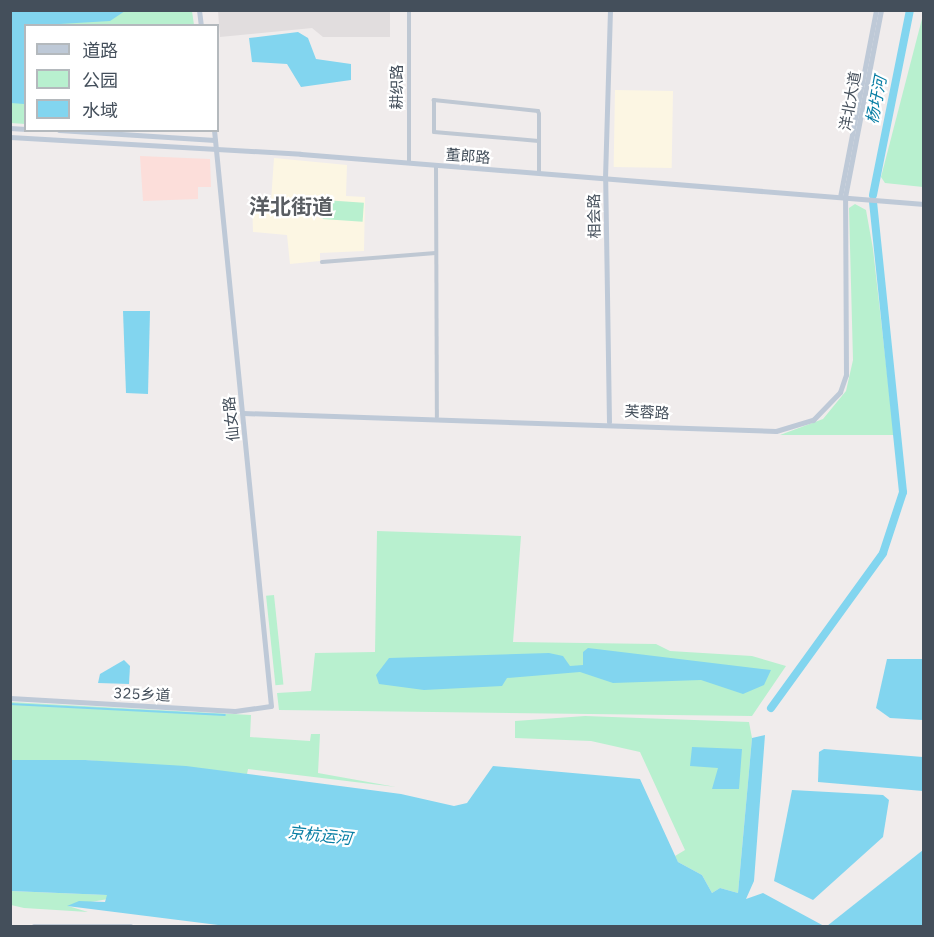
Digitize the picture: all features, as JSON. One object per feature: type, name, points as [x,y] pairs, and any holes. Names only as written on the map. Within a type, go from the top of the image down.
[{"type":"street","name":"耕织路","points":[[409,10],[410,163]]},
{"type":"street","name":"相会路","points":[[609,422],[605,178],[610,10]]},
{"type":"street","name":"洋北大道","points":[[842,197],[878,10]]},
{"type":"street","points":[[539,141],[434,132],[434,100],[537,110],[539,141],[539,173]]},
{"type":"street","points":[[90,132],[215,140]]},
{"type":"street","name":"仙女路","points":[[214,132],[271,706]]},
{"type":"street","name":"董郎路","points":[[10,137],[410,163],[924,204]]},
{"type":"street","points":[[436,165],[437,417]]},
{"type":"street","name":"芙蓉路","points":[[243,413],[609,422],[776,431],[799,427],[828,408],[840,392],[849,359],[842,197]]},
{"type":"street","points":[[322,262],[436,253]]},
{"type":"street","name":"325乡道","points":[[10,698],[235,711],[271,706]]},
{"type":"street","points":[[34,927],[131,927]]},
{"type":"shaded area","points":[[218,11],[390,11],[390,37],[323,37],[312,28],[220,37]]},
{"type":"shaded area","points":[[615,90],[673,91],[672,168],[614,167]]},
{"type":"shaded area","points":[[140,156],[210,159],[211,187],[198,187],[198,199],[143,201]]},
{"type":"shaded area","points":[[274,158],[347,165],[346,196],[365,197],[364,251],[320,253],[320,261],[290,264],[287,235],[253,232],[252,201],[271,201]]},
{"type":"green space","points":[[10,11],[192,11],[194,24],[24,24],[24,124],[11,123]]},
{"type":"green space","points":[[924,11],[923,187],[885,183],[881,177]]},
{"type":"green space","points":[[324,200],[364,203],[363,222],[323,219]]},
{"type":"green space","points":[[855,204],[866,210],[873,249],[894,435],[780,435],[823,419],[846,391],[853,360],[849,208]]},
{"type":"green space","points":[[377,531],[521,536],[513,642],[656,644],[670,651],[752,656],[786,666],[752,716],[279,710],[277,693],[311,691],[315,653],[375,652]]},
{"type":"green space","points":[[274,595],[283,685],[275,685],[266,596]]},
{"type":"green space","points":[[10,702],[251,715],[250,737],[310,741],[311,734],[320,734],[318,773],[396,787],[248,769],[247,774],[85,760],[11,760]]},
{"type":"green space","points":[[585,716],[749,722],[752,738],[738,893],[720,888],[712,893],[702,875],[678,862],[675,856],[685,850],[640,752],[591,741],[515,738],[515,721]]},
{"type":"green space","points":[[10,891],[107,895],[108,899],[68,906],[88,912],[24,908],[11,905]]},
{"type":"water","points":[[11,10],[125,10],[110,21],[24,24],[24,104],[11,103]]},
{"type":"water","points":[[298,32],[308,38],[316,59],[351,64],[351,80],[301,87],[287,64],[252,62],[249,38]]},
{"type":"water","points":[[123,311],[150,311],[148,394],[126,393]]},
{"type":"water","points":[[588,648],[771,670],[764,685],[743,694],[701,680],[613,683],[580,672],[507,678],[502,686],[424,690],[379,684],[376,675],[389,658],[549,653],[563,656],[570,666],[583,665],[583,652]]},
{"type":"water","points":[[887,659],[923,659],[923,720],[890,718],[876,708]]},
{"type":"water","points":[[124,660],[130,666],[129,684],[98,683],[100,674]]},
{"type":"water","name":"京杭运河","points":[[765,735],[754,881],[746,899],[763,893],[824,926],[226,926],[67,906],[79,901],[105,902],[107,895],[11,891],[11,760],[85,760],[186,766],[401,794],[454,806],[467,803],[493,766],[640,779],[678,862],[702,875],[712,893],[720,888],[738,893],[752,738]]},
{"type":"water","points":[[692,747],[742,749],[739,789],[712,789],[718,768],[690,766]]},
{"type":"water","points":[[824,749],[923,757],[923,791],[818,782],[819,752]]},
{"type":"water","points":[[792,790],[883,795],[889,800],[883,837],[813,900],[774,881]]},
{"type":"water","points":[[923,850],[923,926],[827,926]]},
{"type":"waterway","name":"杨圩河","points":[[873,195],[910,10]]},
{"type":"waterway","points":[[771,708],[883,553],[903,492],[873,203]]},
{"type":"waterway","points":[[10,704],[225,715]]},
{"type":"district","name":"洋北街道","points":[[291,206]]}]
